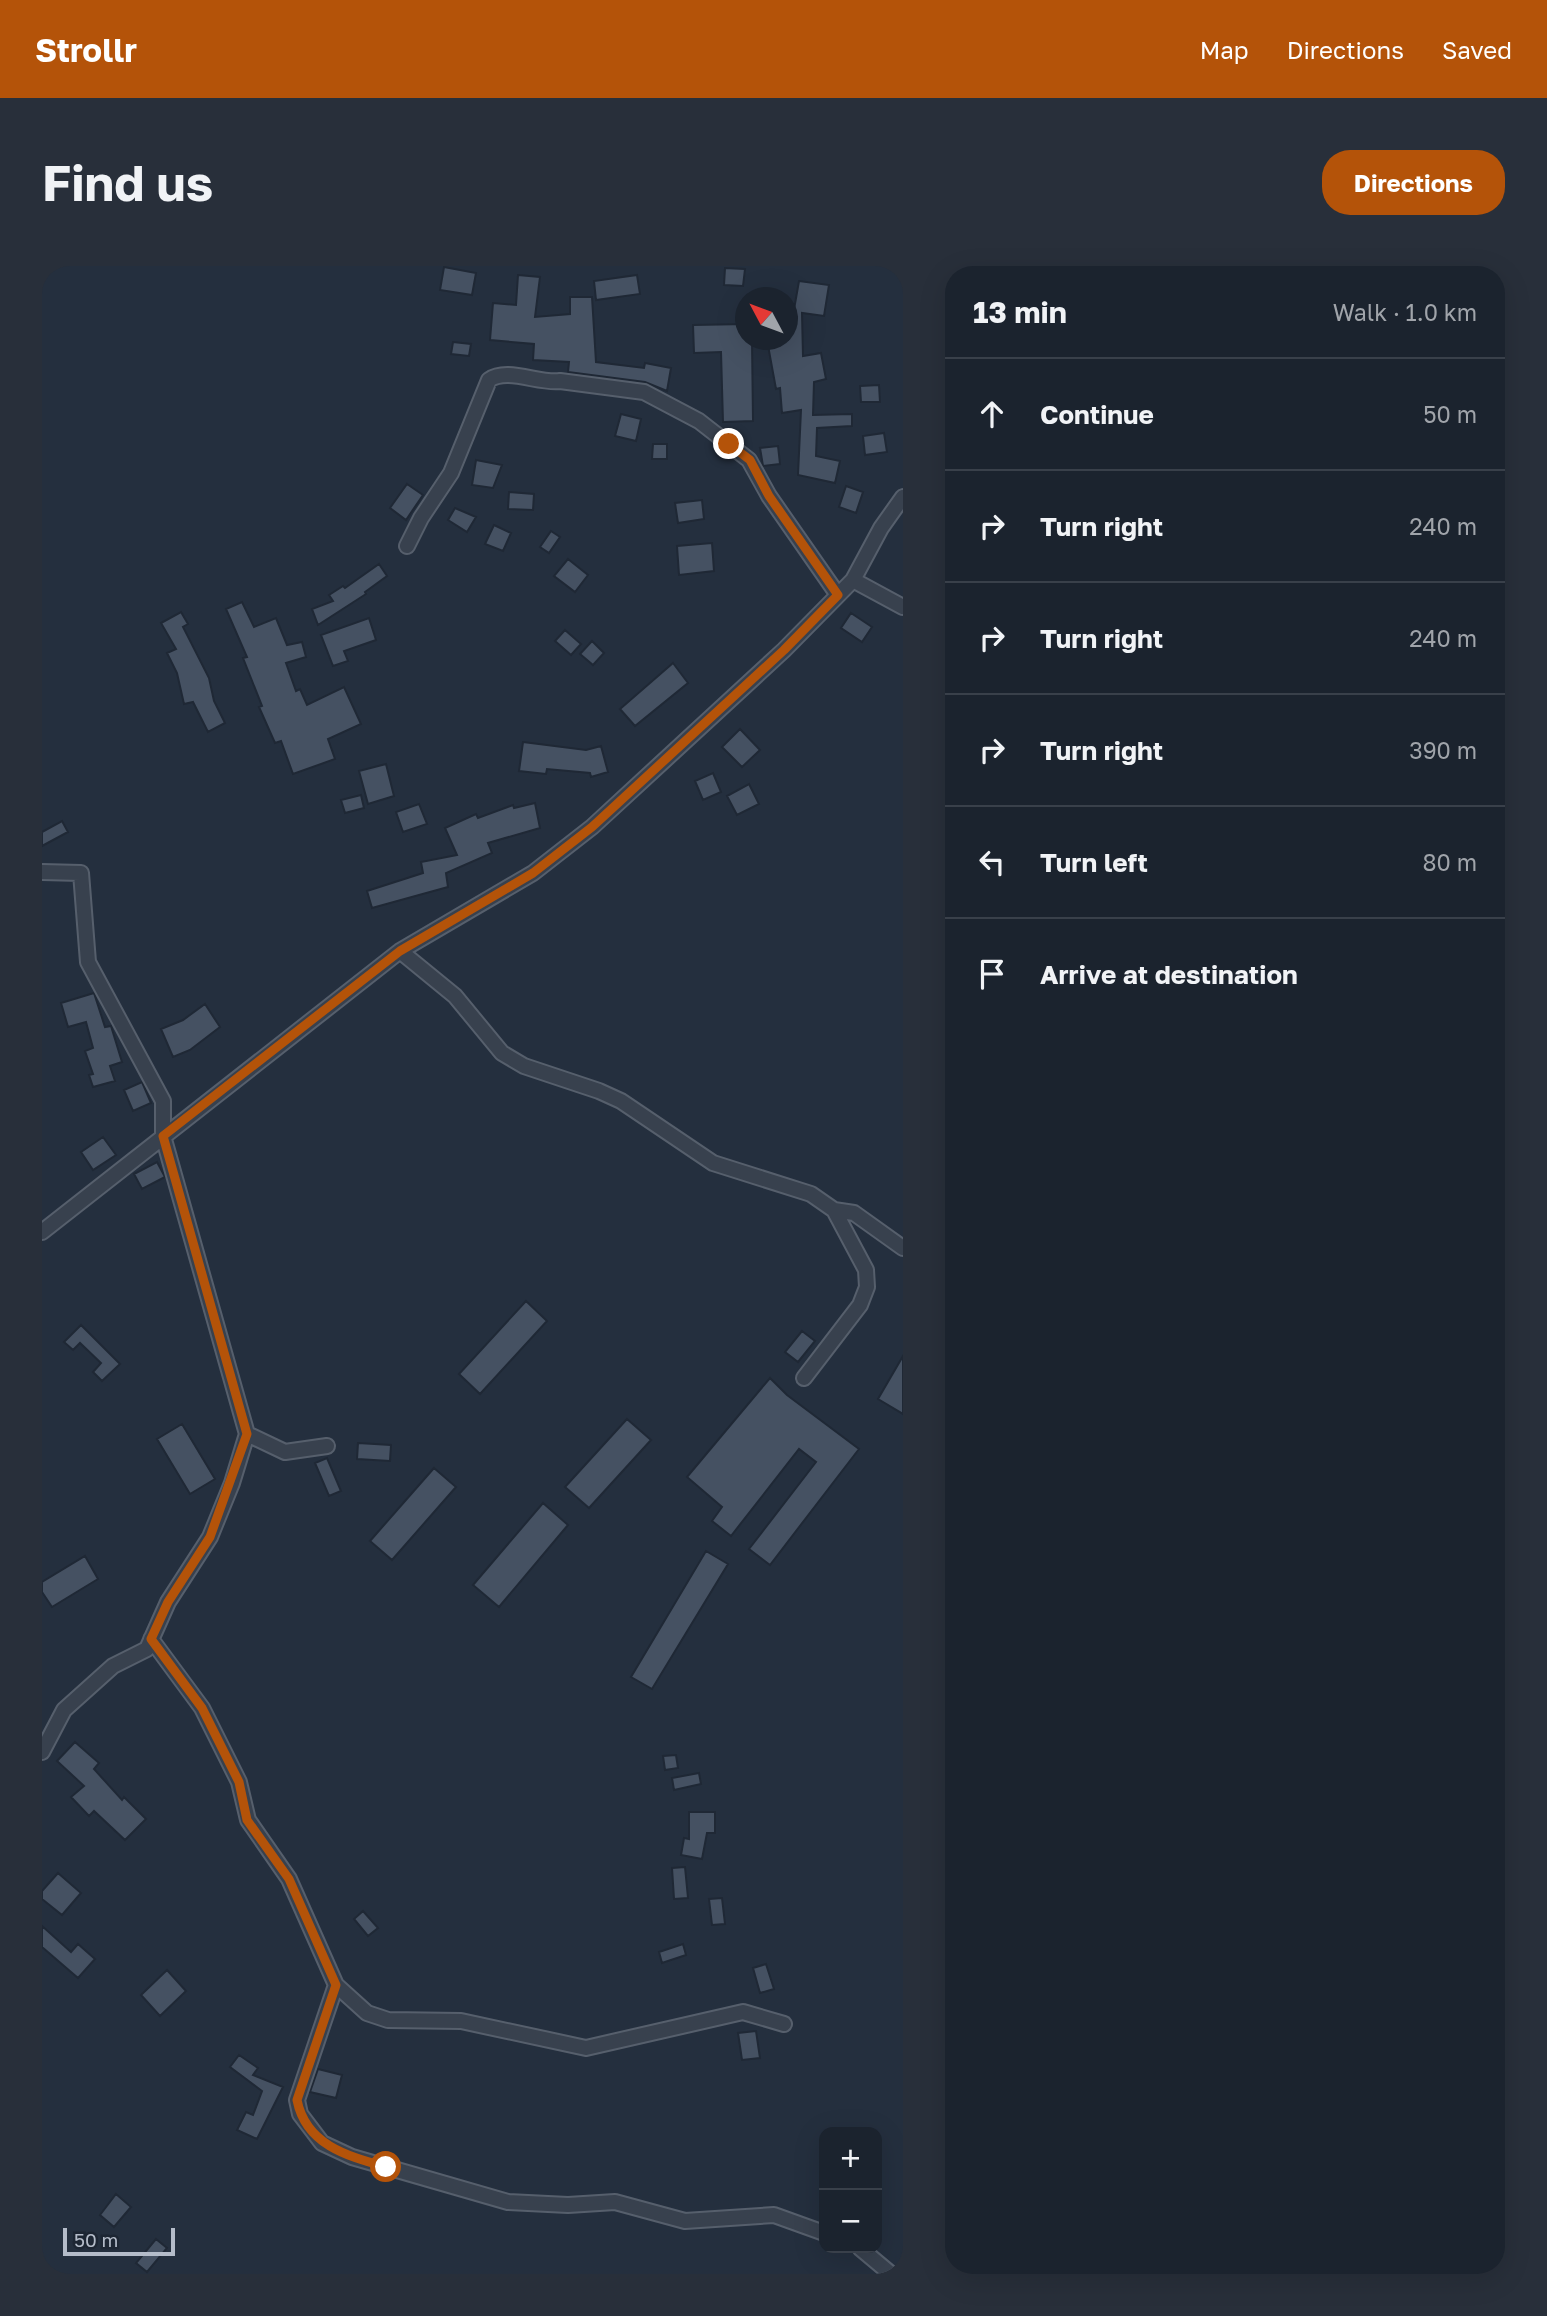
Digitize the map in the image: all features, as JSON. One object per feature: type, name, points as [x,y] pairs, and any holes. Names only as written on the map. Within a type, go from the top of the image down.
[{"type":"street","points":[[407,546],[421,518],[451,473],[485,387],[494,377],[614,387],[644,392],[657,401],[678,407],[750,460],[769,496],[838,595]]},
{"type":"street","points":[[42,1232],[400,951],[533,873],[592,827],[784,650],[853,580],[881,527],[903,497]]},
{"type":"street","points":[[853,580],[903,607]]},
{"type":"street","points":[[42,872],[81,873],[88,962],[163,1101],[163,1136],[247,1434],[210,1537],[168,1602],[147,1648],[113,1666],[64,1710],[42,1752]]},
{"type":"street","points":[[400,951],[455,996],[502,1052],[524,1066],[621,1101],[713,1163],[811,1194],[834,1210],[854,1213],[903,1248]]},
{"type":"street","points":[[804,1378],[860,1306],[867,1287],[866,1270],[834,1210]]},
{"type":"street","points":[[247,1434],[285,1452],[327,1446]]},
{"type":"street","points":[[151,1639],[202,1708],[239,1782],[247,1820],[289,1879],[336,1985],[367,2013],[388,2020],[461,2021],[586,2048],[743,2012],[784,2024]]},
{"type":"street","points":[[336,1985],[297,2100],[300,2114],[322,2143],[352,2157],[508,2202],[568,2205],[615,2202],[685,2221],[774,2215],[819,2231]]},
{"type":"street","points":[[866,2253],[891,2274]]},
{"type":"building","points":[[444,267],[476,273],[472,295],[440,290]]},
{"type":"building","points":[[725,268],[745,269],[743,286],[724,285]]},
{"type":"building","points":[[518,275],[540,277],[535,317],[570,314],[570,297],[592,297],[596,362],[644,368],[645,363],[671,368],[667,391],[645,382],[568,372],[569,362],[533,360],[534,344],[490,340],[493,303],[516,305]]},
{"type":"building","points":[[637,275],[640,294],[596,300],[594,281]]},
{"type":"building","points":[[799,281],[829,285],[824,316],[802,313],[803,356],[821,353],[826,379],[814,382],[813,415],[852,414],[852,426],[817,428],[816,456],[840,461],[835,483],[798,475],[801,410],[782,413],[780,388],[776,389],[769,350],[798,350]]},
{"type":"building","points":[[735,324],[735,350],[752,350],[753,421],[723,422],[721,352],[694,353],[693,325]]},
{"type":"building","points":[[453,342],[471,344],[469,356],[451,354]]},
{"type":"building","points":[[879,385],[880,402],[861,402],[860,386]]},
{"type":"building","points":[[621,414],[641,419],[636,441],[615,436]]},
{"type":"building","points":[[884,433],[887,452],[865,455],[863,436]]},
{"type":"building","points":[[653,444],[667,444],[667,459],[652,459]]},
{"type":"building","points":[[778,446],[780,464],[763,466],[760,448]]},
{"type":"building","points":[[476,460],[502,465],[493,488],[472,485]]},
{"type":"building","points":[[407,484],[423,495],[406,520],[390,508]]},
{"type":"building","points":[[846,486],[863,492],[856,513],[839,507]]},
{"type":"building","points":[[509,492],[534,494],[533,510],[508,509]]},
{"type":"building","points":[[702,500],[704,519],[678,523],[675,503]]},
{"type":"building","points":[[455,508],[476,517],[467,532],[448,520]]},
{"type":"building","points":[[494,525],[511,533],[503,551],[485,544]]},
{"type":"building","points":[[551,531],[560,537],[549,553],[540,547]]},
{"type":"building","points":[[712,543],[714,571],[679,575],[677,546]]},
{"type":"building","points":[[568,559],[588,575],[575,592],[554,576]]},
{"type":"building","points":[[379,564],[387,576],[365,592],[366,594],[318,625],[312,609],[333,601],[329,595],[343,586],[345,588]]},
{"type":"building","points":[[242,602],[254,627],[276,618],[287,645],[302,642],[306,657],[286,663],[296,691],[300,689],[307,705],[344,687],[361,724],[328,739],[335,759],[293,774],[281,741],[275,743],[259,707],[262,706],[243,658],[247,657],[226,609]]},
{"type":"building","points":[[181,612],[188,624],[183,627],[209,678],[214,701],[225,723],[208,732],[193,702],[184,704],[177,673],[167,653],[176,649],[161,623]]},
{"type":"building","points":[[851,613],[872,627],[862,642],[841,628]]},
{"type":"building","points":[[369,618],[376,640],[344,651],[348,661],[333,666],[321,635]]},
{"type":"building","points":[[565,630],[581,644],[571,655],[555,641]]},
{"type":"building","points":[[592,641],[604,653],[593,665],[580,654]]},
{"type":"building","points":[[673,663],[688,683],[635,726],[620,709]]},
{"type":"building","points":[[740,729],[760,750],[742,767],[722,747]]},
{"type":"building","points":[[523,742],[586,750],[601,746],[608,772],[591,777],[590,773],[547,769],[546,774],[519,771]]},
{"type":"building","points":[[386,764],[394,796],[368,804],[359,771]]},
{"type":"building","points":[[713,773],[721,792],[703,800],[695,781]]},
{"type":"building","points":[[749,784],[759,804],[737,815],[727,796]]},
{"type":"building","points":[[361,795],[364,808],[345,813],[341,800]]},
{"type":"building","points":[[535,803],[540,828],[488,843],[492,853],[446,873],[448,887],[372,908],[367,891],[423,873],[421,862],[457,855],[445,828],[476,814],[478,818],[513,805],[514,808]]},
{"type":"building","points":[[419,804],[427,824],[403,832],[396,812]]},
{"type":"building","points":[[62,821],[68,832],[42,846],[42,832]]},
{"type":"building","points":[[94,993],[105,1027],[111,1026],[122,1062],[110,1066],[115,1081],[93,1087],[89,1075],[93,1074],[85,1051],[93,1048],[86,1022],[68,1027],[61,1003]]},
{"type":"building","points":[[205,1004],[220,1027],[190,1050],[173,1057],[161,1029],[183,1020]]},
{"type":"building","points":[[142,1082],[151,1103],[133,1111],[124,1090]]},
{"type":"building","points":[[103,1137],[116,1155],[93,1170],[81,1152]]},
{"type":"building","points":[[157,1162],[165,1177],[142,1189],[134,1174]]},
{"type":"building","points":[[526,1301],[547,1321],[480,1394],[459,1374]]},
{"type":"building","points":[[81,1325],[120,1364],[102,1381],[93,1372],[101,1363],[80,1343],[73,1350],[64,1342]]},
{"type":"building","points":[[802,1331],[815,1341],[798,1362],[785,1352]]},
{"type":"building","points":[[903,1356],[903,1414],[878,1399]]},
{"type":"building","points":[[770,1378],[787,1395],[859,1449],[770,1565],[749,1549],[816,1462],[799,1449],[731,1536],[712,1521],[722,1507],[687,1477]]},
{"type":"building","points":[[627,1419],[651,1440],[589,1508],[565,1487]]},
{"type":"building","points":[[182,1424],[215,1479],[190,1494],[157,1439]]},
{"type":"building","points":[[358,1443],[391,1445],[390,1461],[357,1459]]},
{"type":"building","points":[[327,1458],[341,1491],[329,1496],[315,1463]]},
{"type":"building","points":[[434,1468],[456,1487],[392,1560],[370,1541]]},
{"type":"building","points":[[543,1503],[568,1525],[499,1607],[473,1585]]},
{"type":"building","points":[[706,1551],[728,1564],[652,1689],[631,1677]]},
{"type":"building","points":[[85,1556],[98,1579],[52,1607],[42,1592],[42,1582]]},
{"type":"building","points":[[75,1742],[99,1763],[94,1769],[122,1800],[124,1797],[146,1819],[125,1840],[94,1811],[89,1816],[71,1797],[84,1786],[57,1761]]},
{"type":"building","points":[[676,1755],[678,1768],[665,1770],[663,1756]]},
{"type":"building","points":[[699,1773],[701,1784],[674,1790],[672,1778]]},
{"type":"building","points":[[689,1812],[715,1812],[715,1833],[707,1833],[702,1859],[681,1855],[684,1838],[689,1839]]},
{"type":"building","points":[[685,1867],[688,1898],[674,1899],[672,1868]]},
{"type":"building","points":[[58,1873],[81,1893],[62,1915],[42,1899],[42,1891]]},
{"type":"building","points":[[722,1898],[725,1924],[712,1925],[709,1899]]},
{"type":"building","points":[[363,1911],[378,1928],[368,1936],[354,1919]]},
{"type":"building","points":[[42,1926],[71,1952],[78,1944],[95,1959],[78,1978],[42,1947]]},
{"type":"building","points":[[683,1944],[686,1955],[662,1963],[659,1952]]},
{"type":"building","points":[[766,1964],[774,1989],[760,1993],[753,1968]]},
{"type":"building","points":[[167,1970],[186,1991],[160,2016],[141,1995]]},
{"type":"building","points":[[756,2031],[760,2058],[742,2060],[738,2033]]},
{"type":"building","points":[[239,2055],[258,2068],[253,2075],[283,2087],[257,2139],[237,2130],[246,2112],[253,2115],[262,2091],[230,2067]]},
{"type":"building","points":[[318,2069],[342,2075],[336,2098],[310,2092]]},
{"type":"building","points":[[116,2194],[131,2207],[114,2227],[100,2215]]},
{"type":"building","points":[[156,2239],[167,2248],[147,2272],[136,2263]]},
{"type":"route","points":[[386,2167],[352,2157],[322,2143],[300,2114],[297,2100],[315,2043],[327,2019],[336,1985],[289,1879],[247,1820],[239,1782],[202,1708],[177,1678],[151,1639],[168,1602],[210,1537],[232,1483],[247,1434],[163,1136],[400,951],[533,873],[592,827],[784,650],[838,595],[769,496],[750,460],[729,444]]}]
